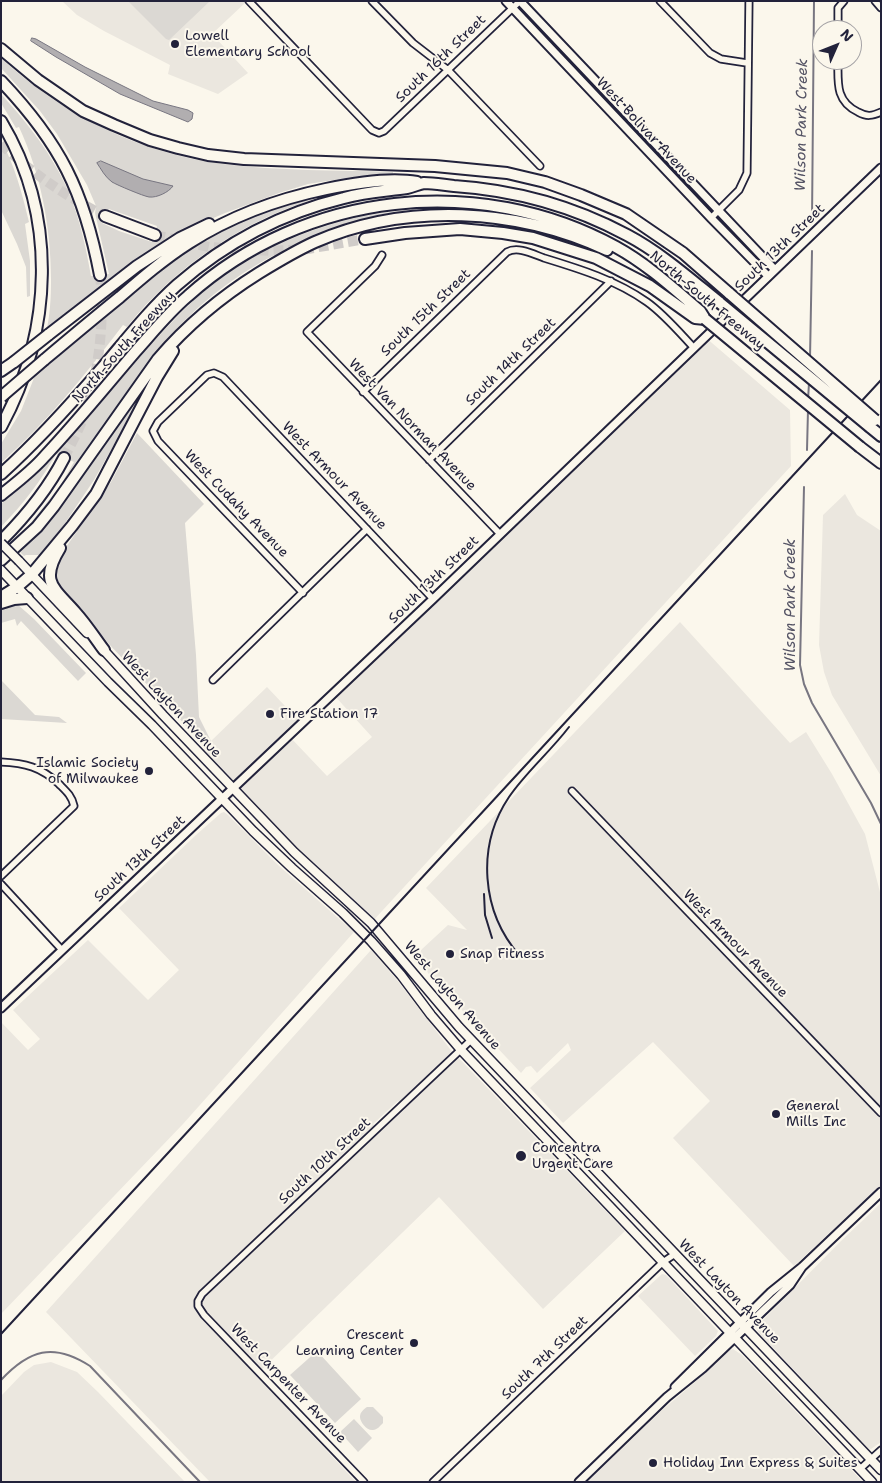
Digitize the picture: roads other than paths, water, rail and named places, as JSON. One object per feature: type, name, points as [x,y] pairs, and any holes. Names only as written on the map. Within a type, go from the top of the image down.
[{"type":"highway","points":[[1,48],[38,80],[83,111],[142,137],[178,148],[208,155],[244,159],[445,167],[507,173],[545,182],[626,214],[684,253],[875,424]]},
{"type":"highway","points":[[1,81],[37,122],[69,172],[85,210],[100,275]]},
{"type":"highway","points":[[1,120],[27,176],[35,207],[40,237],[42,296],[31,355],[18,393],[1,427]]},
{"type":"highway","points":[[1,397],[165,260],[190,242],[236,218],[272,203],[309,192],[347,184],[389,181],[423,183]]},
{"type":"highway","name":"North-South Freeway","points":[[1,474],[37,440],[79,395],[157,304],[177,285],[213,257],[261,228],[310,207],[378,190],[410,187],[423,183],[481,187],[543,200],[626,234],[681,271],[720,304],[875,424],[881,436]]},
{"type":"highway","name":"North-South Freeway","points":[[1,495],[44,458],[165,318],[189,295],[220,270],[258,246],[289,231],[329,217],[368,208],[437,201],[467,202],[511,208],[552,219],[596,237],[637,260],[700,310],[704,319],[881,463]]},
{"type":"highway","points":[[1,560],[37,527],[54,506],[158,359],[176,338],[199,315],[229,292],[283,258],[317,242],[379,222],[408,218],[442,215],[502,218],[538,225],[594,244],[622,256],[661,278]]},
{"type":"highway","points":[[105,216],[155,235]]},
{"type":"highway","points":[[1,371],[160,250],[180,238],[215,222],[228,217],[236,218]]},
{"type":"highway","points":[[365,238],[460,229],[533,238],[564,246],[596,258],[650,286],[695,318],[704,319]]},
{"type":"highway","points":[[1,598],[32,574],[96,494],[168,358],[185,335],[229,292]]},
{"type":"highway","points":[[1,542],[47,487],[64,458]]},
{"type":"highway","points":[[72,526],[51,566],[50,580],[53,589],[77,614],[104,650]]},
{"type":"highway","points":[[1,603],[27,598]]},
{"type":"main road","name":"West Layton Avenue","points":[[1,542],[294,852],[371,923],[411,969],[438,1004],[471,1040],[881,1470]]},
{"type":"main road","name":"West Layton Avenue","points":[[3,571],[108,682],[279,857],[338,908],[371,941],[461,1050],[872,1482]]},
{"type":"street","name":"South 16th Street","points":[[249,1],[372,130],[379,133],[384,131],[520,1]]},
{"type":"street","points":[[372,1],[413,43],[448,70],[540,166]]},
{"type":"street","name":"West Bolivar Avenue","points":[[506,1],[768,276]]},
{"type":"street","name":"West Bolivar Avenue","points":[[520,1],[775,270]]},
{"type":"street","points":[[660,1],[710,53],[721,59],[747,63]]},
{"type":"street","points":[[711,218],[739,190],[747,173],[749,1]]},
{"type":"street","points":[[838,20],[838,8],[844,1]]},
{"type":"street","points":[[874,1],[881,8]]},
{"type":"street","points":[[839,70],[840,93],[846,105],[862,115],[871,116],[881,112]]},
{"type":"street","points":[[612,113],[620,105]]},
{"type":"street","name":"South 13th Street","points":[[1,1008],[433,599],[881,168]]},
{"type":"street","points":[[736,243],[743,236]]},
{"type":"street","name":"South 15th Street","points":[[363,392],[507,252],[512,250],[524,252],[581,269],[611,281]]},
{"type":"street","name":"West Van Norman Avenue","points":[[382,255],[375,266],[307,332],[500,534]]},
{"type":"street","points":[[611,281],[633,292],[650,304],[694,348]]},
{"type":"street","name":"South 14th Street","points":[[429,460],[611,281]]},
{"type":"street","name":"West Armour Avenue","points":[[153,431],[158,422],[206,375],[214,373],[223,377],[433,599]]},
{"type":"street","name":"West Cudahy Avenue","points":[[153,431],[158,441],[303,593]]},
{"type":"street","points":[[213,680],[367,529]]},
{"type":"street","points":[[1,762],[25,764],[46,773],[68,793],[72,798],[74,806],[1,876]]},
{"type":"street","name":"West Armour Avenue","points":[[572,792],[881,1113]]},
{"type":"street","points":[[1,884],[62,950]]},
{"type":"street","name":"South 10th Street","points":[[198,1301],[202,1294],[471,1040]]},
{"type":"street","points":[[579,1482],[667,1397],[673,1388],[692,1369],[790,1285],[802,1267],[881,1192]]},
{"type":"street","name":"South 7th Street","points":[[433,1482],[663,1262],[675,1254]]},
{"type":"street","name":"West Carpenter Avenue","points":[[198,1301],[198,1306],[204,1315],[364,1482]]},
{"type":"street","points":[[860,1469],[881,1450]]},
{"type":"waterway","name":"Wilson Park Creek","points":[[812,220],[814,1]]},
{"type":"waterway","name":"Wilson Park Creek","points":[[810,358],[812,251]]},
{"type":"waterway","name":"Wilson Park Creek","points":[[808,400],[809,383]]},
{"type":"waterway","name":"Wilson Park Creek","points":[[807,450],[808,410]]},
{"type":"waterway","name":"Wilson Park Creek","points":[[804,487],[800,665],[804,684],[812,703],[871,803],[881,824]]},
{"type":"waterway","points":[[1,1380],[22,1362],[42,1353],[53,1352],[77,1358],[90,1366],[200,1482]]},
{"type":"tunnel","points":[[1,144],[51,184],[105,216]]},
{"type":"tunnel","points":[[155,235],[209,247],[271,251],[308,249],[365,239]]},
{"type":"tunnel","points":[[64,458],[82,421],[94,382],[100,346],[102,311],[100,275]]},
{"type":"railway","points":[[1,1334],[881,380]]},
{"type":"railway","points":[[520,956],[507,939],[497,919],[491,899],[488,878],[491,836],[498,816],[509,797],[569,727]]},
{"type":"railway","points":[[484,894],[485,915],[492,938]]},
{"type":"place","name":"Lowell Elementary School","points":[[175,44]]},
{"type":"place","name":"Fire Station 17","points":[[270,714]]},
{"type":"place","name":"Islamic Society of Milwaukee","points":[[149,771]]},
{"type":"place","name":"Snap Fitness","points":[[450,954]]},
{"type":"place","name":"General Mills Inc","points":[[776,1114]]},
{"type":"place","name":"Concentra Urgent Care","points":[[521,1156]]},
{"type":"place","name":"Crescent Learning Center","points":[[414,1343]]},
{"type":"place","name":"Holiday Inn Express & Suites","points":[[653,1463]]}]
